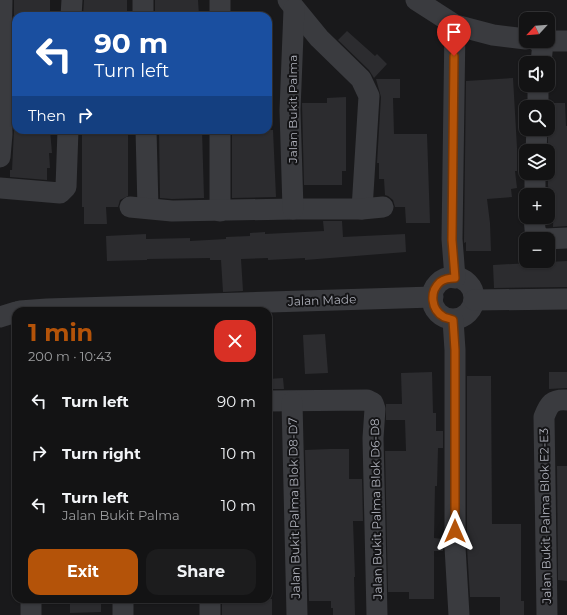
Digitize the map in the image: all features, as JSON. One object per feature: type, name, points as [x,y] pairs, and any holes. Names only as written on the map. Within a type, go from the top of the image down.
[{"type":"street","points":[[0,157],[2,134],[2,0]]},
{"type":"street","points":[[72,0],[72,12]]},
{"type":"street","points":[[143,0],[143,12]]},
{"type":"street","points":[[220,0],[220,12]]},
{"type":"street","points":[[416,0],[455,25],[519,38]]},
{"type":"street","name":"Jalan Bukit Palma","points":[[291,4],[290,110],[293,209]]},
{"type":"street","name":"Jalan Bukit Palma","points":[[291,4],[319,38],[361,79],[369,96],[362,209]]},
{"type":"street","points":[[455,25],[452,240],[455,278]]},
{"type":"street","points":[[555,41],[567,41]]},
{"type":"street","points":[[0,188],[60,193],[66,187],[68,134]]},
{"type":"street","points":[[146,134],[139,208],[172,211],[220,211],[362,209],[383,207]]},
{"type":"street","points":[[220,134],[220,211]]},
{"type":"street","points":[[535,224],[537,236],[545,239],[567,238]]},
{"type":"street","points":[[455,278],[462,280],[469,285],[473,292],[474,300],[472,308],[467,314],[453,320],[444,317],[438,312],[434,305],[433,297],[435,289],[440,283],[447,279],[455,278]]},
{"type":"street","name":"Jalan Made","points":[[118,307],[433,297]]},
{"type":"street","points":[[474,300],[567,299]]},
{"type":"street","points":[[0,318],[12,314]]},
{"type":"street","points":[[453,320],[455,350],[455,547],[459,615]]},
{"type":"street","name":"Jalan Bukit Palma Blok E2-E3","points":[[547,615],[544,417],[550,404],[559,399],[567,400]]},
{"type":"street","name":"Jalan Bukit Palma Blok D6-D8","points":[[292,402],[367,400],[373,402],[375,410],[373,454],[377,615]]},
{"type":"street","points":[[272,401],[292,402]]},
{"type":"street","name":"Jalan Bukit Palma Blok D8-D7","points":[[292,402],[297,615]]},
{"type":"street","points":[[31,603],[31,615]]},
{"type":"street","points":[[123,603],[123,615]]},
{"type":"street","points":[[210,603],[210,615]]},
{"type":"building","points":[[14,0],[50,0],[50,12],[14,12]]},
{"type":"building","points":[[84,0],[127,0],[127,12],[83,12]]},
{"type":"building","points":[[155,0],[198,0],[199,12],[155,12]]},
{"type":"building","points":[[347,31],[375,56],[377,54],[387,64],[374,78],[369,70],[338,40]]},
{"type":"building","points":[[513,78],[517,148],[517,171],[515,171],[517,188],[511,189],[512,197],[487,199],[491,251],[466,251],[466,242],[464,243],[464,239],[466,81]]},
{"type":"building","points":[[376,79],[400,79],[400,98],[393,98],[394,134],[427,134],[430,223],[406,223],[405,207],[395,207],[393,200],[385,195],[384,179],[379,179],[379,163],[377,163],[381,97]]},
{"type":"building","points":[[346,97],[346,171],[342,171],[342,185],[304,185],[302,103],[327,103],[327,98]]},
{"type":"building","points":[[555,103],[565,103],[567,126],[567,226],[553,227],[553,224],[555,224],[555,188],[548,188],[548,180],[555,180],[555,144],[548,144],[548,136],[555,136]]},
{"type":"building","points":[[273,130],[276,197],[232,198],[232,134],[272,134]]},
{"type":"building","points":[[14,134],[50,134],[52,153],[49,153],[50,168],[47,168],[47,180],[10,177],[10,170],[12,170]]},
{"type":"building","points":[[82,134],[128,134],[128,196],[120,200],[118,207],[106,207],[107,224],[84,224],[84,207],[82,207]]},
{"type":"building","points":[[159,134],[202,134],[204,198],[160,198]]},
{"type":"building","points":[[323,221],[342,221],[343,237],[405,234],[406,252],[305,260],[305,258],[268,260],[268,258],[241,259],[243,291],[223,292],[221,260],[210,260],[210,258],[107,261],[106,236],[146,234],[146,239],[190,238],[190,241],[226,239],[226,237],[250,236],[250,233],[265,232],[265,234],[324,231]]},
{"type":"building","points":[[567,261],[567,287],[494,288],[493,265],[519,264],[519,268],[555,268],[555,262]]},
{"type":"building","points":[[325,334],[328,373],[305,374],[303,335]]},
{"type":"building","points":[[432,372],[433,413],[436,413],[436,431],[443,431],[443,448],[438,448],[437,486],[435,486],[434,538],[443,539],[443,551],[434,551],[434,599],[409,599],[409,592],[388,592],[385,451],[406,451],[405,420],[386,420],[386,404],[402,404],[401,373]]},
{"type":"building","points":[[549,372],[567,372],[567,388],[549,389]]},
{"type":"building","points":[[467,376],[491,376],[492,524],[521,524],[521,601],[524,601],[524,615],[500,615],[500,597],[470,597],[467,547]]},
{"type":"building","points":[[283,378],[284,389],[272,389],[272,379]]},
{"type":"building","points":[[349,449],[349,479],[362,479],[363,521],[353,521],[355,615],[333,615],[331,601],[309,601],[305,450]]},
{"type":"building","points":[[557,466],[567,466],[567,581],[558,580]]},
{"type":"building","points":[[70,603],[101,603],[101,612],[70,613]]},
{"type":"building","points":[[222,603],[272,603],[272,615],[222,615]]},
{"type":"route","points":[[454,56],[452,240],[455,278],[447,279],[440,283],[435,289],[433,297],[434,305],[438,312],[444,317],[453,320],[455,350],[455,531]]}]
